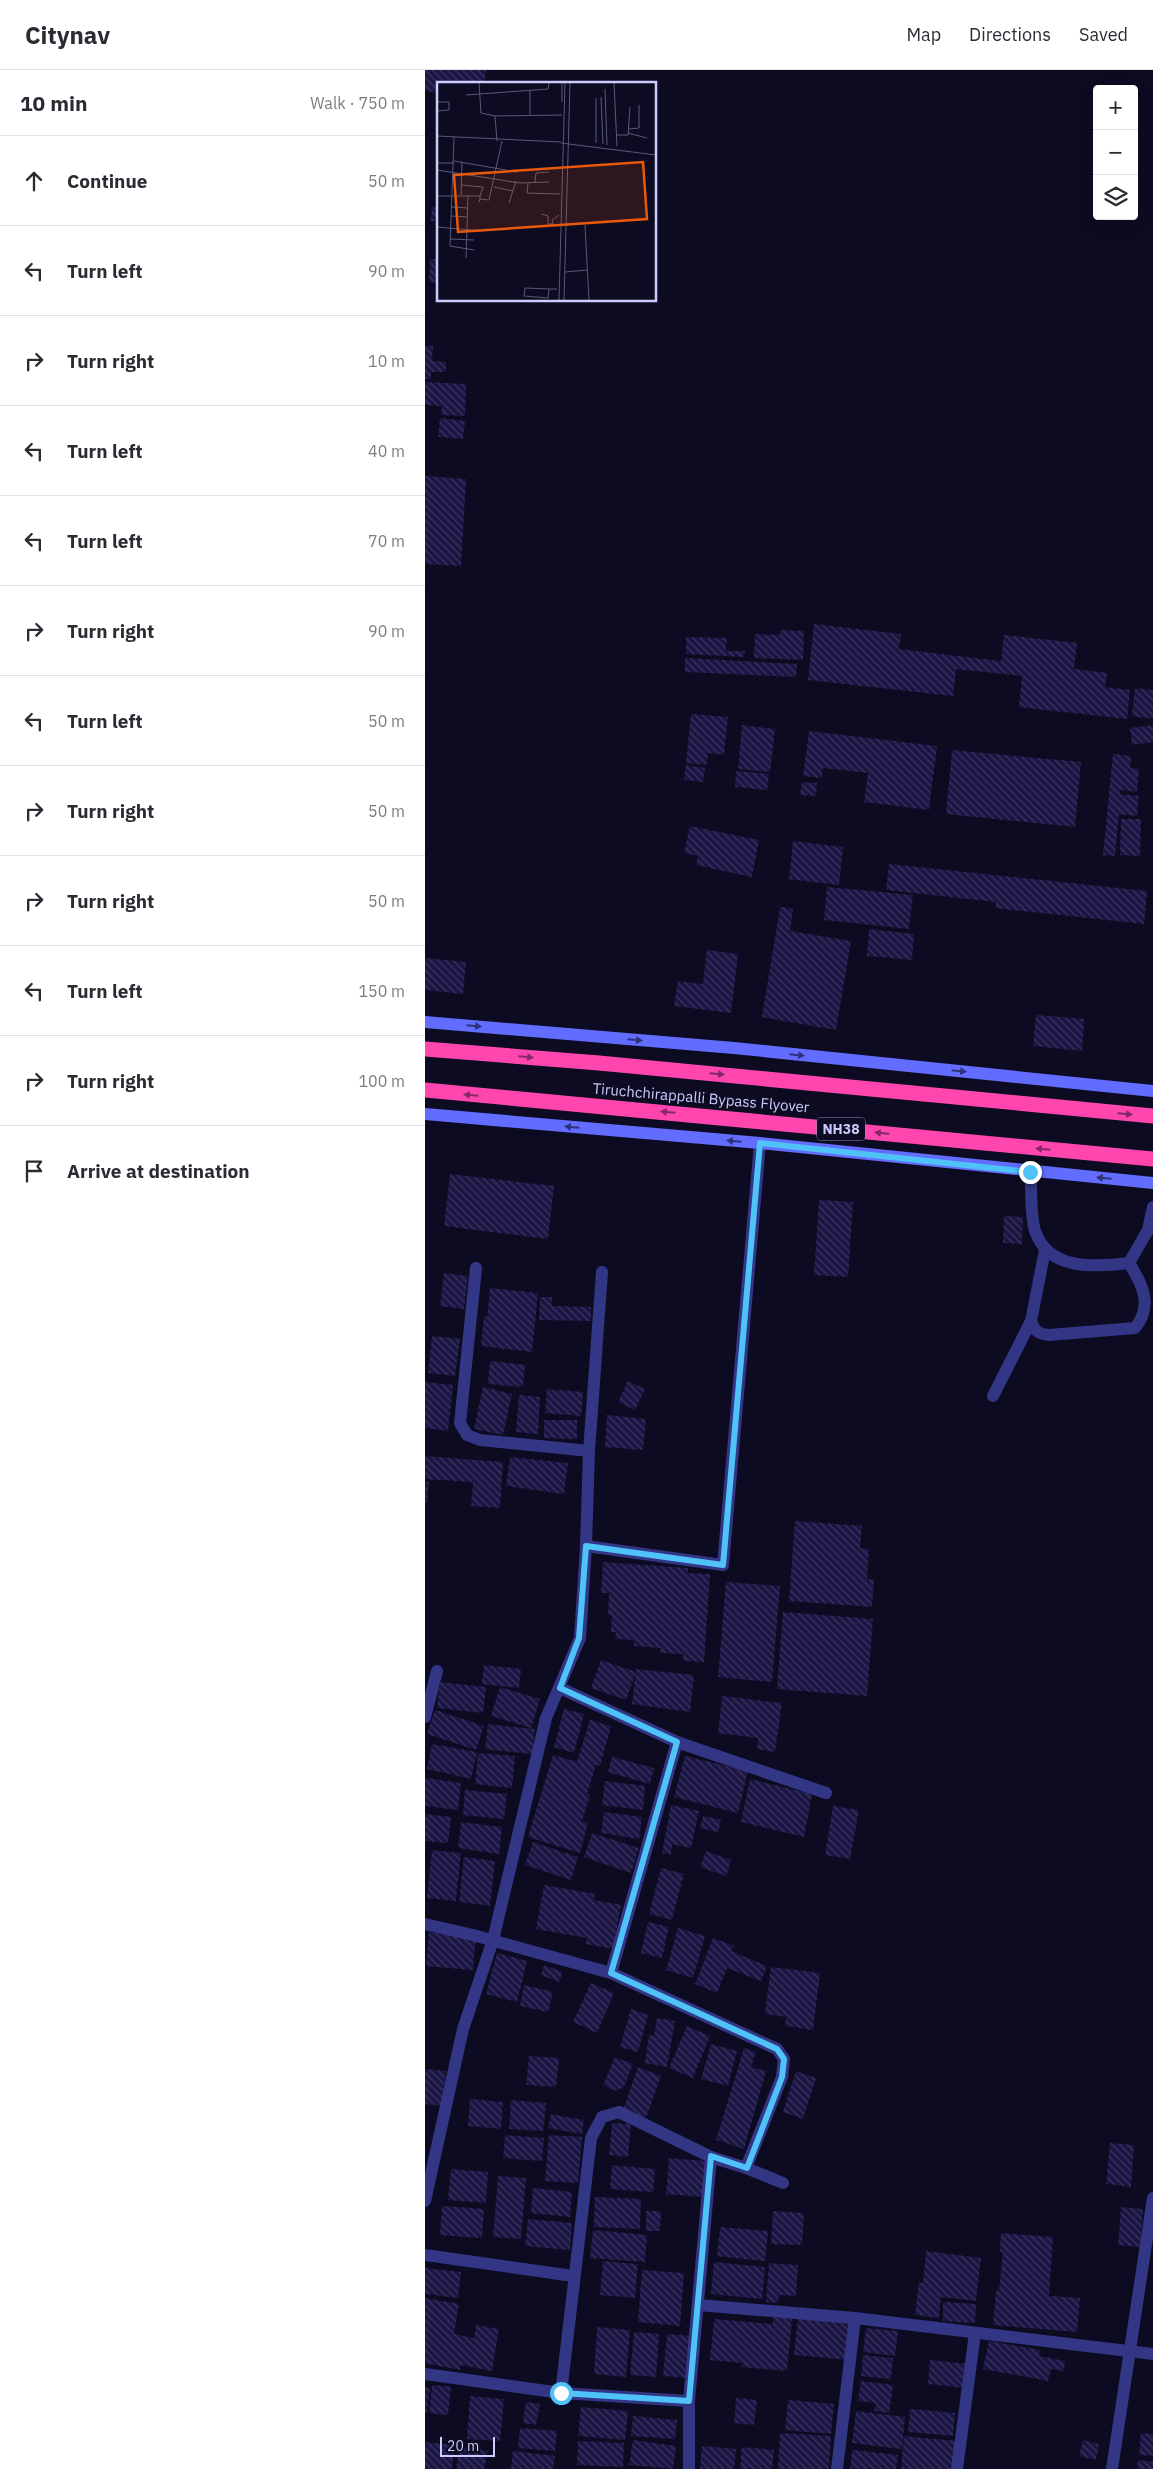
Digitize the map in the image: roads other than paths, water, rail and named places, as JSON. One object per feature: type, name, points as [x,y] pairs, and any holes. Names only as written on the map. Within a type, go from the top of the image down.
[{"type":"highway","name":"Tiruchchirappalli Bypass Flyover","points":[[425,1049],[599,1063],[1153,1116]]},
{"type":"highway","name":"Tiruchchirappalli Bypass Flyover","points":[[425,1090],[1153,1159]]},
{"type":"street","points":[[425,1022],[743,1049],[1153,1091]]},
{"type":"street","points":[[425,1114],[760,1143],[1030,1172],[1153,1183]]},
{"type":"street","points":[[586,1546],[723,1565],[760,1143]]},
{"type":"street","points":[[1030,1172],[1035,1229],[1045,1250],[1078,1265],[1129,1264]]},
{"type":"street","points":[[1129,1264],[1148,1230],[1153,1207]]},
{"type":"street","points":[[993,1396],[1031,1321],[1045,1250]]},
{"type":"street","points":[[1031,1321],[1034,1330],[1040,1334],[1049,1335],[1135,1328],[1142,1320],[1145,1305],[1141,1283],[1129,1264]]},
{"type":"street","points":[[476,1268],[460,1423],[467,1435],[480,1440],[589,1450]]},
{"type":"street","points":[[425,2201],[463,2029],[493,1940],[546,1718],[560,1688],[579,1638],[586,1546],[589,1450],[602,1272]]},
{"type":"street","points":[[425,1717],[437,1671]]},
{"type":"street","points":[[560,1688],[677,1742],[826,1793]]},
{"type":"street","points":[[611,1973],[677,1742]]},
{"type":"street","points":[[425,1924],[493,1940],[611,1973],[777,2049],[784,2059],[782,2077],[747,2168]]},
{"type":"street","points":[[561,2393],[573,2276],[591,2138],[602,2117],[619,2112],[711,2156],[783,2183]]},
{"type":"street","points":[[689,2469],[689,2401],[711,2156]]},
{"type":"street","points":[[1112,2469],[1153,2198]]},
{"type":"street","points":[[425,2255],[573,2276]]},
{"type":"street","points":[[698,2305],[855,2318],[1153,2354]]},
{"type":"street","points":[[837,2469],[855,2318]]},
{"type":"street","points":[[957,2469],[975,2333]]},
{"type":"street","points":[[425,2374],[561,2393],[689,2401]]}]
